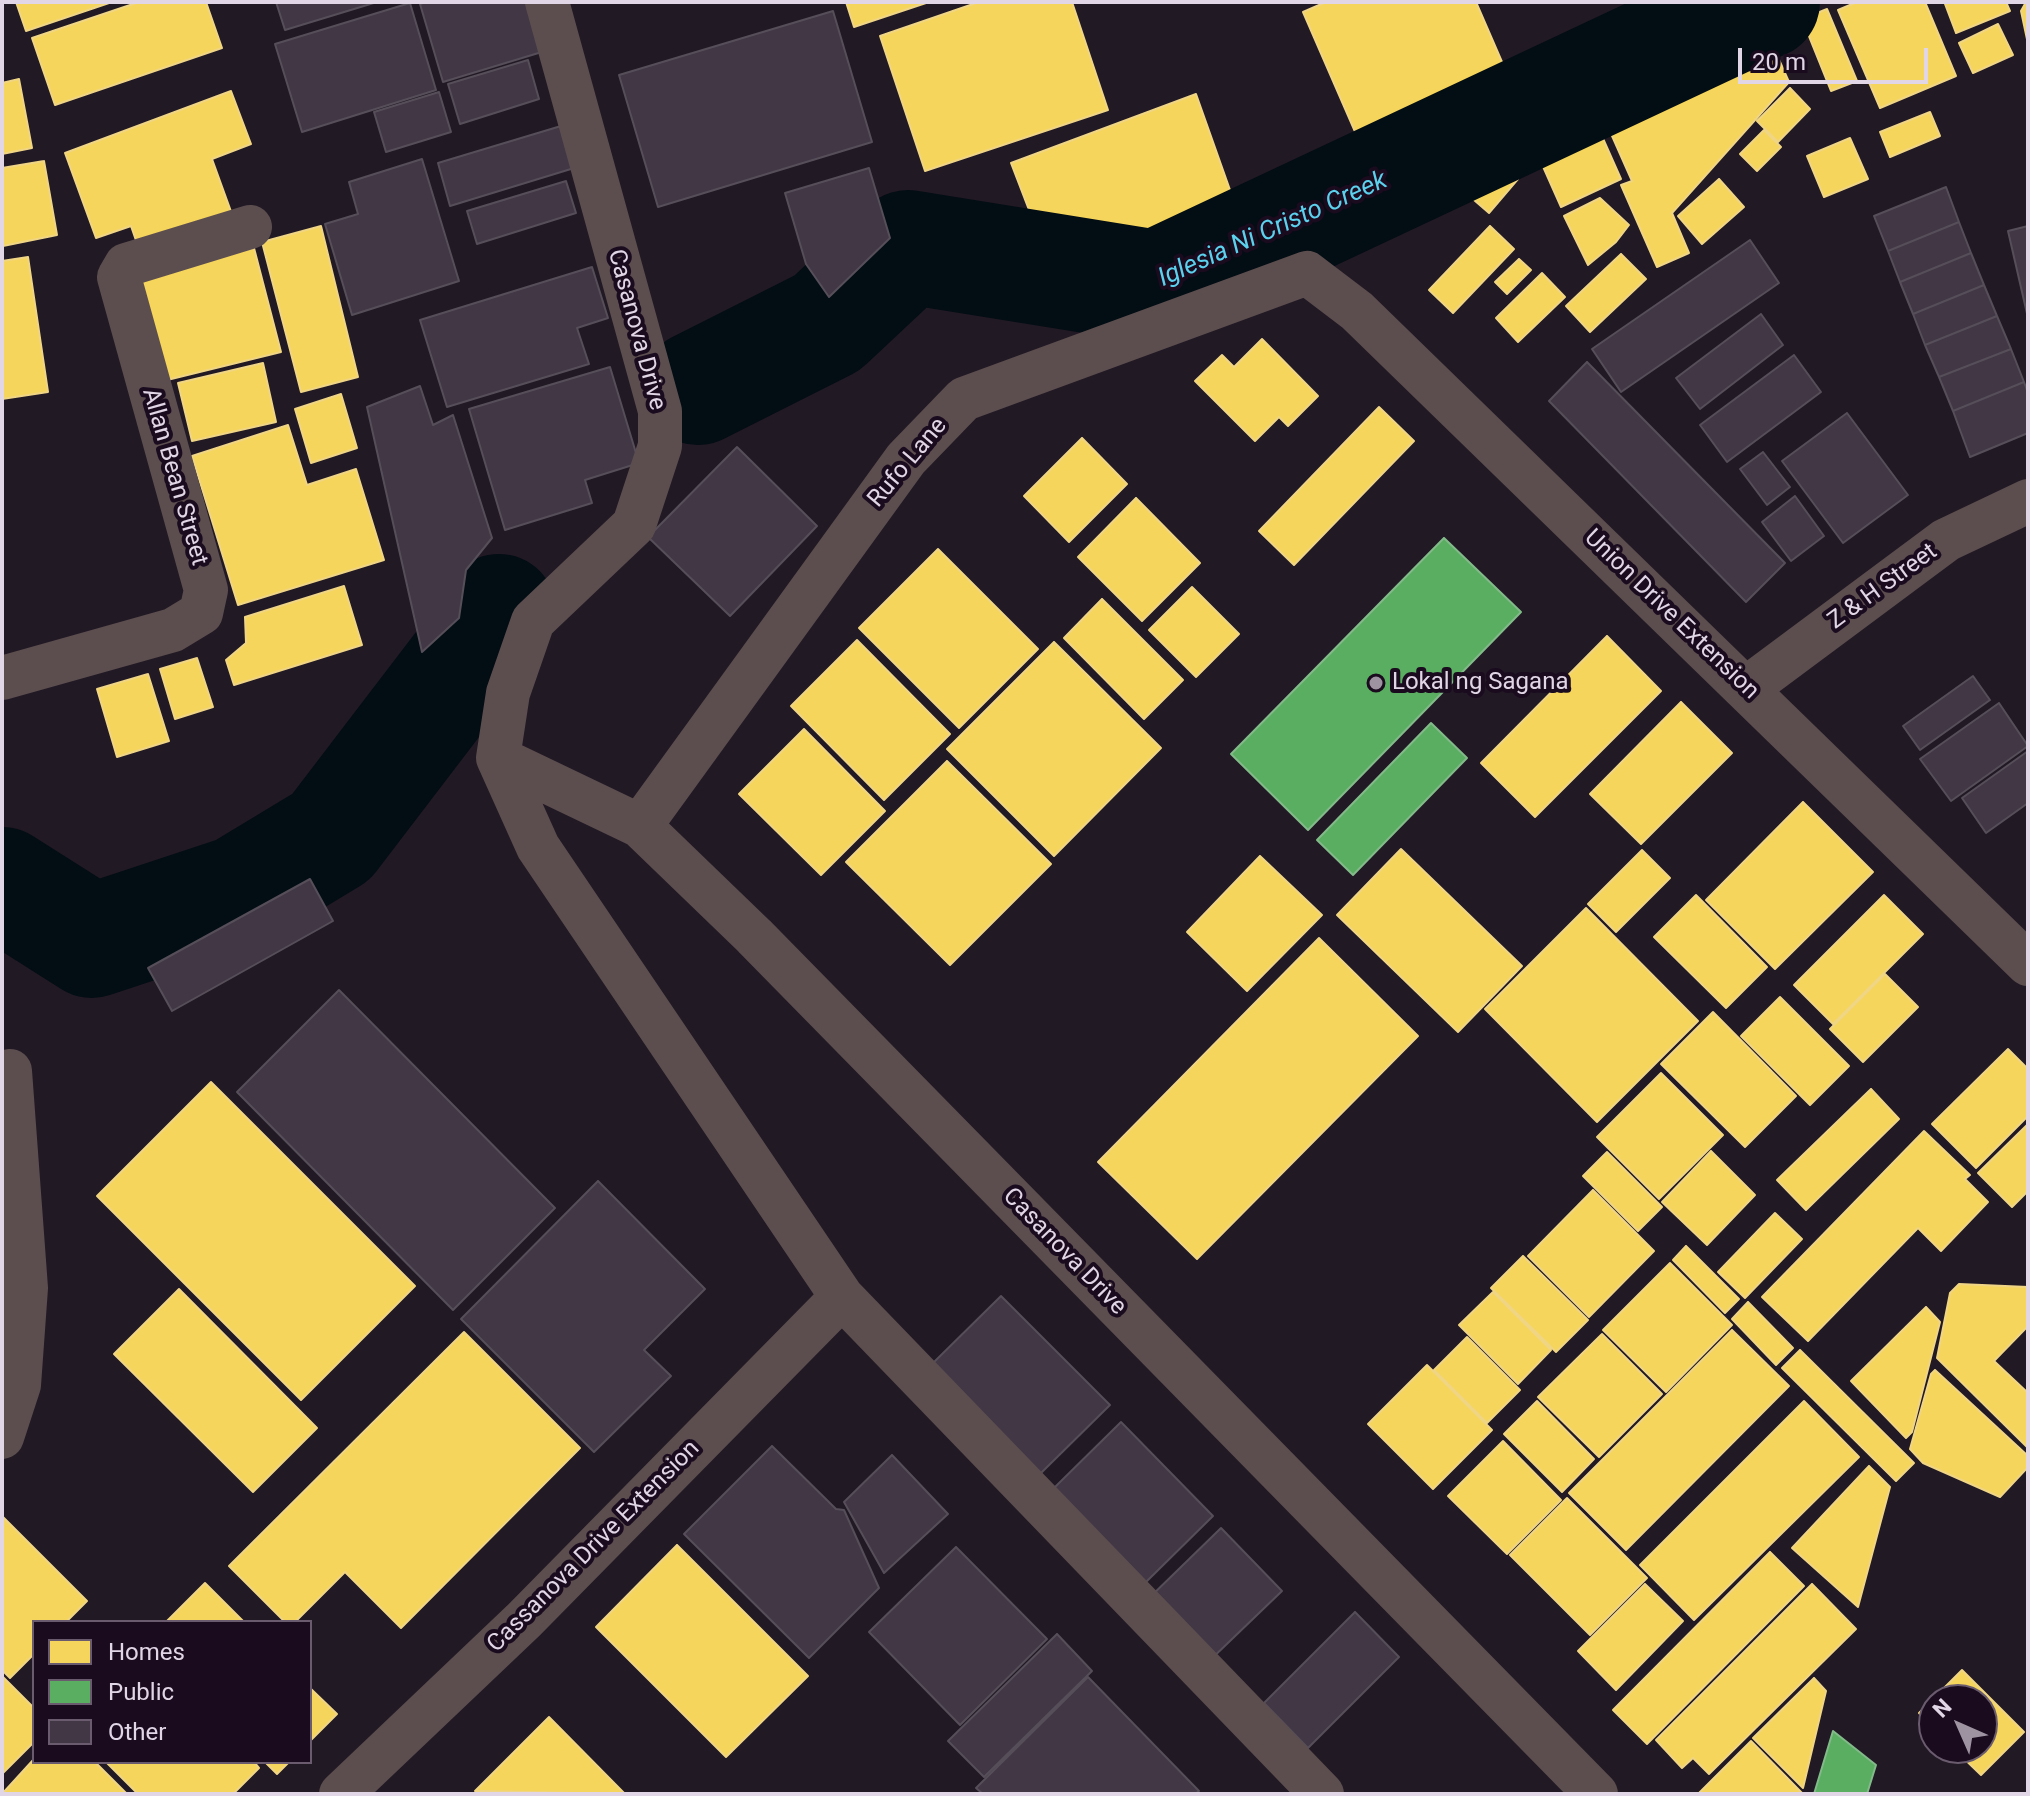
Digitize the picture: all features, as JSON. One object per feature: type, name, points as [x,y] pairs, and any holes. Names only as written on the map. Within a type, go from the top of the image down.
[{"type":"street","name":"Casanova Drive","points":[[547,2],[660,411],[660,446],[634,525],[533,621],[508,693],[498,758],[640,826],[754,936],[1596,1794]]},
{"type":"street","name":"Allan Bean Street","points":[[2,678],[173,630],[201,613],[206,590],[119,277],[126,265],[250,227]]},
{"type":"street","name":"Union Drive Extension","points":[[1307,273],[1357,311],[2028,964]]},
{"type":"street","name":"Rufo Lane","points":[[640,826],[906,459],[964,399],[1307,273]]},
{"type":"street","name":"Z & H Street","points":[[1747,688],[1946,540],[2028,501]]},
{"type":"street","points":[[498,758],[538,847],[842,1297],[1322,1794]]},
{"type":"street","points":[[2,1437],[19,1385],[26,1288],[10,1071]]},
{"type":"street","name":"Cassanova Drive Extension","points":[[341,1794],[524,1620],[842,1297]]},
{"type":"building: Homes","points":[[16,2],[112,2],[26,31]]},
{"type":"building: Homes","points":[[139,2],[206,2],[222,48],[55,105],[32,38]]},
{"type":"building: Homes","points":[[846,2],[929,2],[854,27]]},
{"type":"building: Homes","points":[[979,2],[1072,2],[1108,110],[925,171],[880,36]]},
{"type":"building: Homes","points":[[1326,2],[1476,2],[1512,85],[1363,150],[1303,12]]},
{"type":"building: Homes","points":[[1857,2],[1925,2],[1956,76],[1880,108],[1838,10]]},
{"type":"building: Homes","points":[[2006,2],[2010,11],[1956,33],[1945,4]]},
{"type":"building: Homes","points":[[2028,2],[2028,44],[2021,11]]},
{"type":"building: Homes","points":[[1827,9],[1857,81],[1831,91],[1802,19]]},
{"type":"building: Homes","points":[[1998,24],[2013,55],[1973,73],[1959,43]]},
{"type":"building: Homes","points":[[1768,35],[1789,82],[1672,213],[1689,253],[1657,267],[1621,185],[1632,181],[1601,111]]},
{"type":"building: Homes","points":[[19,79],[32,148],[2,154],[2,83]]},
{"type":"building: Homes","points":[[1790,88],[1810,109],[1778,142],[1757,121]]},
{"type":"building: Homes","points":[[231,91],[251,144],[212,159],[233,217],[140,252],[131,226],[96,238],[65,153]]},
{"type":"building: Homes","points":[[1196,94],[1241,221],[1146,264],[1044,249],[1011,163]]},
{"type":"building: Homes","points":[[1930,112],[1940,136],[1890,157],[1880,132]]},
{"type":"building: Homes","points":[[1593,116],[1621,179],[1561,207],[1533,144]]},
{"type":"building: Homes","points":[[1764,130],[1781,147],[1757,171],[1740,154]]},
{"type":"building: Homes","points":[[1850,138],[1868,179],[1824,197],[1807,156]]},
{"type":"building: Homes","points":[[1472,140],[1518,179],[1489,213],[1444,174]]},
{"type":"building: Homes","points":[[44,161],[57,235],[3,246],[2,168]]},
{"type":"building: Homes","points":[[1719,179],[1744,207],[1702,244],[1678,216]]},
{"type":"building: Homes","points":[[1600,198],[1629,225],[1616,242],[1588,265],[1564,216]]},
{"type":"building: Homes","points":[[321,226],[358,377],[301,392],[262,242]]},
{"type":"building: Homes","points":[[1490,226],[1514,249],[1453,313],[1429,290]]},
{"type":"building: Homes","points":[[254,248],[281,352],[159,382],[133,280]]},
{"type":"building: Homes","points":[[1621,254],[1646,279],[1590,332],[1566,306]]},
{"type":"building: Homes","points":[[28,257],[48,392],[2,399],[2,261]]},
{"type":"building: Homes","points":[[1519,259],[1531,270],[1507,294],[1495,282]]},
{"type":"building: Homes","points":[[1542,273],[1565,297],[1518,342],[1496,318]]},
{"type":"building: Homes","points":[[1262,339],[1318,396],[1288,426],[1279,417],[1255,441],[1195,381],[1222,355],[1234,367]]},
{"type":"building: Homes","points":[[263,363],[276,422],[192,441],[178,383]]},
{"type":"building: Homes","points":[[341,394],[357,448],[311,463],[295,409]]},
{"type":"building: Homes","points":[[1379,407],[1414,441],[1294,565],[1259,531]]},
{"type":"building: Homes","points":[[288,425],[307,485],[356,469],[384,560],[238,605],[192,456]]},
{"type":"building: Homes","points":[[1082,438],[1127,484],[1069,542],[1024,496]]},
{"type":"building: Homes","points":[[1136,498],[1200,563],[1142,621],[1078,557]]},
{"type":"building: Homes","points":[[938,549],[1038,649],[959,728],[859,628]]},
{"type":"building: Homes","points":[[344,586],[362,645],[234,685],[226,660],[246,643],[245,617]]},
{"type":"building: Homes","points":[[1192,587],[1239,634],[1196,677],[1149,630]]},
{"type":"building: Homes","points":[[1102,599],[1183,680],[1144,719],[1064,638]]},
{"type":"building: Homes","points":[[1607,636],[1661,691],[1535,817],[1481,763]]},
{"type":"building: Homes","points":[[857,640],[950,734],[884,800],[791,706]]},
{"type":"building: Homes","points":[[1054,642],[1161,748],[1054,856],[947,749]]},
{"type":"building: Homes","points":[[197,658],[213,707],[175,719],[160,669]]},
{"type":"building: Homes","points":[[148,674],[169,741],[117,757],[97,689]]},
{"type":"building: Homes","points":[[1681,702],[1732,753],[1641,844],[1590,794]]},
{"type":"building: Homes","points":[[804,729],[885,811],[821,875],[739,794]]},
{"type":"building: Homes","points":[[947,761],[1051,864],[950,965],[846,862]]},
{"type":"building: Homes","points":[[1803,802],[1873,872],[1775,969],[1706,900]]},
{"type":"building: Homes","points":[[1401,849],[1522,966],[1458,1032],[1337,915]]},
{"type":"building: Homes","points":[[1642,850],[1670,878],[1616,932],[1588,904]]},
{"type":"building: Homes","points":[[1260,856],[1322,915],[1247,991],[1187,932]]},
{"type":"building: Homes","points":[[1696,895],[1767,967],[1726,1008],[1654,937]]},
{"type":"building: Homes","points":[[1884,895],[1923,934],[1833,1024],[1794,985]]},
{"type":"building: Homes","points":[[1586,908],[1698,1021],[1597,1122],[1485,1009]]},
{"type":"building: Homes","points":[[1319,938],[1418,1036],[1197,1259],[1098,1162]]},
{"type":"building: Homes","points":[[1885,974],[1918,1007],[1863,1062],[1830,1029]]},
{"type":"building: Homes","points":[[1780,997],[1849,1066],[1810,1105],[1741,1036]]},
{"type":"building: Homes","points":[[1713,1012],[1796,1096],[1745,1147],[1661,1064]]},
{"type":"building: Homes","points":[[2008,1049],[2028,1069],[2028,1116],[1976,1168],[1932,1124]]},
{"type":"building: Homes","points":[[1661,1073],[1723,1135],[1659,1199],[1597,1137]]},
{"type":"building: Homes","points":[[211,1082],[415,1286],[301,1400],[97,1196]]},
{"type":"building: Homes","points":[[1871,1089],[1899,1119],[1806,1210],[1777,1180]]},
{"type":"building: Homes","points":[[2028,1124],[2028,1191],[2012,1207],[1978,1173]]},
{"type":"building: Homes","points":[[1924,1131],[1970,1175],[1965,1179],[1988,1202],[1941,1251],[1918,1228],[1808,1341],[1762,1297]]},
{"type":"building: Homes","points":[[1711,1151],[1755,1195],[1707,1245],[1662,1202]]},
{"type":"building: Homes","points":[[1607,1152],[1662,1207],[1638,1231],[1583,1176]]},
{"type":"building: Homes","points":[[1593,1190],[1654,1251],[1589,1317],[1528,1256]]},
{"type":"building: Homes","points":[[1775,1213],[1802,1239],[1745,1298],[1718,1272]]},
{"type":"building: Homes","points":[[1686,1246],[1739,1299],[1725,1313],[1673,1260]]},
{"type":"building: Homes","points":[[1523,1256],[1588,1320],[1556,1352],[1491,1288]]},
{"type":"building: Homes","points":[[1670,1263],[1732,1325],[1666,1392],[1603,1330]]},
{"type":"building: Homes","points":[[1959,1284],[2028,1287],[2028,1326],[1994,1361],[2028,1393],[2028,1448],[1937,1358],[1950,1293]]},
{"type":"building: Homes","points":[[179,1289],[317,1428],[253,1492],[114,1354]]},
{"type":"building: Homes","points":[[1493,1292],[1551,1350],[1518,1384],[1459,1325]]},
{"type":"building: Homes","points":[[1748,1302],[1793,1348],[1776,1365],[1732,1319]]},
{"type":"building: Homes","points":[[1926,1307],[1940,1322],[1912,1432],[1906,1438],[1851,1381]]},
{"type":"building: Homes","points":[[1732,1330],[1789,1386],[1626,1550],[1569,1493]]},
{"type":"building: Homes","points":[[464,1332],[580,1448],[401,1628],[345,1572],[297,1620],[283,1620],[229,1566]]},
{"type":"building: Homes","points":[[1602,1334],[1662,1394],[1599,1457],[1538,1397]]},
{"type":"building: Homes","points":[[1467,1337],[1520,1390],[1487,1423],[1434,1370]]},
{"type":"building: Homes","points":[[1800,1350],[1914,1463],[1896,1481],[1782,1368]]},
{"type":"building: Homes","points":[[1427,1365],[1492,1430],[1433,1489],[1368,1424]]},
{"type":"building: Homes","points":[[1935,1370],[2028,1456],[2028,1467],[2000,1497],[1923,1463],[1910,1449],[1931,1374]]},
{"type":"building: Homes","points":[[1537,1401],[1594,1459],[1562,1492],[1504,1434]]},
{"type":"building: Homes","points":[[1804,1401],[1859,1457],[1694,1620],[1640,1565]]},
{"type":"building: Homes","points":[[1503,1441],[1561,1500],[1507,1554],[1448,1496]]},
{"type":"building: Homes","points":[[1869,1466],[1890,1487],[1858,1607],[1792,1548]]},
{"type":"building: Homes","points":[[1567,1498],[1647,1578],[1590,1635],[1510,1555]]},
{"type":"building: Homes","points":[[2,1516],[87,1601],[68,1620],[32,1620],[32,1656],[10,1678],[2,1670]]},
{"type":"building: Homes","points":[[677,1545],[808,1676],[726,1757],[596,1627]]},
{"type":"building: Homes","points":[[1770,1552],[1804,1586],[1647,1744],[1613,1710]]},
{"type":"building: Homes","points":[[205,1583],[242,1620],[168,1620]]},
{"type":"building: Homes","points":[[1645,1584],[1683,1621],[1616,1690],[1578,1651]]},
{"type":"building: Homes","points":[[1812,1584],[1856,1629],[1709,1774],[1693,1758],[1682,1768],[1656,1740]]},
{"type":"building: Homes","points":[[1962,1670],[1976,1684],[1948,1684]]},
{"type":"building: Homes","points":[[2,1676],[32,1706],[32,1744],[2,1774]]},
{"type":"building: Homes","points":[[1814,1678],[1826,1691],[1803,1788],[1753,1738]]},
{"type":"building: Homes","points":[[312,1690],[337,1714],[312,1739]]},
{"type":"building: Homes","points":[[1998,1706],[2024,1732],[1998,1758]]},
{"type":"building: Homes","points":[[549,1717],[625,1794],[475,1791]]},
{"type":"building: Homes","points":[[1751,1741],[1802,1793],[1698,1794]]},
{"type":"building: Homes","points":[[32,1761],[32,1764],[97,1764],[127,1794],[2,1794]]},
{"type":"building: Homes","points":[[108,1764],[256,1764],[259,1768],[233,1794],[138,1794]]},
{"type":"building: Homes","points":[[267,1764],[287,1764],[277,1774]]},
{"type":"building: Homes","points":[[1970,1764],[1992,1764],[1981,1775]]},
{"type":"building: Public","name":"Lokal ng Sagana","points":[[1444,538],[1521,612],[1308,830],[1231,754]]},
{"type":"building: Public","points":[[1431,723],[1467,758],[1353,875],[1317,840]]},
{"type":"building: Public","points":[[1833,1731],[1876,1765],[1867,1794],[1814,1794]]},
{"type":"building: Other","points":[[276,2],[377,2],[285,30]]},
{"type":"building: Other","points":[[541,2],[555,48],[443,82],[420,4]]},
{"type":"building: Other","points":[[410,3],[436,90],[302,132],[275,44]]},
{"type":"building: Other","points":[[833,11],[872,142],[658,207],[619,75]]},
{"type":"building: Other","points":[[528,60],[539,99],[460,124],[448,84]]},
{"type":"building: Other","points":[[439,92],[451,132],[386,152],[374,112]]},
{"type":"building: Other","points":[[571,123],[584,165],[450,206],[438,163]]},
{"type":"building: Other","points":[[422,159],[459,281],[352,315],[325,224],[358,214],[349,182]]},
{"type":"building: Other","points":[[869,168],[890,238],[829,297],[806,264],[785,193]]},
{"type":"building: Other","points":[[566,181],[576,213],[477,244],[467,211]]},
{"type":"building: Other","points":[[1946,187],[1959,222],[1888,251],[1874,216]]},
{"type":"building: Other","points":[[1959,222],[1971,253],[1900,282],[1888,251]]},
{"type":"building: Other","points":[[2028,226],[2028,318],[2008,231]]},
{"type":"building: Other","points":[[1750,240],[1779,283],[1621,392],[1592,349]]},
{"type":"building: Other","points":[[1971,253],[1984,285],[1913,314],[1900,282]]},
{"type":"building: Other","points":[[592,267],[608,318],[577,328],[589,364],[447,407],[420,320]]},
{"type":"building: Other","points":[[1984,285],[1997,316],[1925,345],[1913,314]]},
{"type":"building: Other","points":[[1761,314],[1783,345],[1700,409],[1676,378]]},
{"type":"building: Other","points":[[1997,316],[2011,349],[1939,377],[1925,345]]},
{"type":"building: Other","points":[[2011,349],[2024,382],[1953,411],[1939,377]]},
{"type":"building: Other","points":[[1794,355],[1821,392],[1727,462],[1700,425]]},
{"type":"building: Other","points":[[1587,362],[1785,563],[1746,602],[1549,401]]},
{"type":"building: Other","points":[[610,367],[639,463],[585,480],[592,503],[505,530],[469,409]]},
{"type":"building: Other","points":[[2024,382],[2028,393],[2028,433],[1970,457],[1953,411]]},
{"type":"building: Other","points":[[420,386],[433,425],[453,415],[492,538],[466,570],[459,618],[422,652],[367,407]]},
{"type":"building: Other","points":[[1847,413],[1908,495],[1843,543],[1782,461]]},
{"type":"building: Other","points":[[737,447],[817,526],[730,616],[648,537]]},
{"type":"building: Other","points":[[1763,452],[1790,487],[1767,505],[1740,469]]},
{"type":"building: Other","points":[[1795,496],[1824,536],[1791,561],[1762,522]]},
{"type":"building: Other","points":[[1973,676],[1990,700],[1920,750],[1903,726]]},
{"type":"building: Other","points":[[1999,703],[2028,746],[1951,801],[1920,759]]},
{"type":"building: Other","points":[[2028,751],[2028,803],[1986,833],[1962,798]]},
{"type":"building: Other","points":[[310,879],[333,921],[172,1011],[148,968]]},
{"type":"building: Other","points":[[339,990],[555,1208],[453,1310],[237,1092]]},
{"type":"building: Other","points":[[598,1181],[705,1289],[644,1350],[671,1376],[594,1452],[461,1319]]},
{"type":"building: Other","points":[[1001,1296],[1110,1405],[1040,1474],[932,1364]]},
{"type":"building: Other","points":[[1121,1422],[1213,1516],[1146,1582],[1054,1488]]},
{"type":"building: Other","points":[[772,1446],[836,1509],[844,1510],[879,1588],[809,1658],[684,1534]]},
{"type":"building: Other","points":[[892,1455],[948,1514],[884,1573],[844,1502]]},
{"type":"building: Other","points":[[1221,1528],[1282,1591],[1205,1665],[1145,1602]]},
{"type":"building: Other","points":[[956,1547],[1047,1639],[960,1725],[869,1632]]},
{"type":"building: Other","points":[[1355,1612],[1399,1657],[1308,1748],[1264,1703]]},
{"type":"building: Other","points":[[1057,1634],[1092,1671],[984,1777],[948,1741]]},
{"type":"building: Other","points":[[1088,1677],[1199,1791],[1195,1794],[983,1794],[976,1788]]},
{"type":"waterway","name":"Iglesia Ni Cristo Creek","points":[[698,388],[827,323],[908,247],[1156,287],[1763,2]]},
{"type":"waterway","points":[[2,884],[92,941],[240,892],[331,837],[467,659],[499,611]]},
{"type":"place","name":"Lokal ng Sagana","points":[[1376,683]]}]
